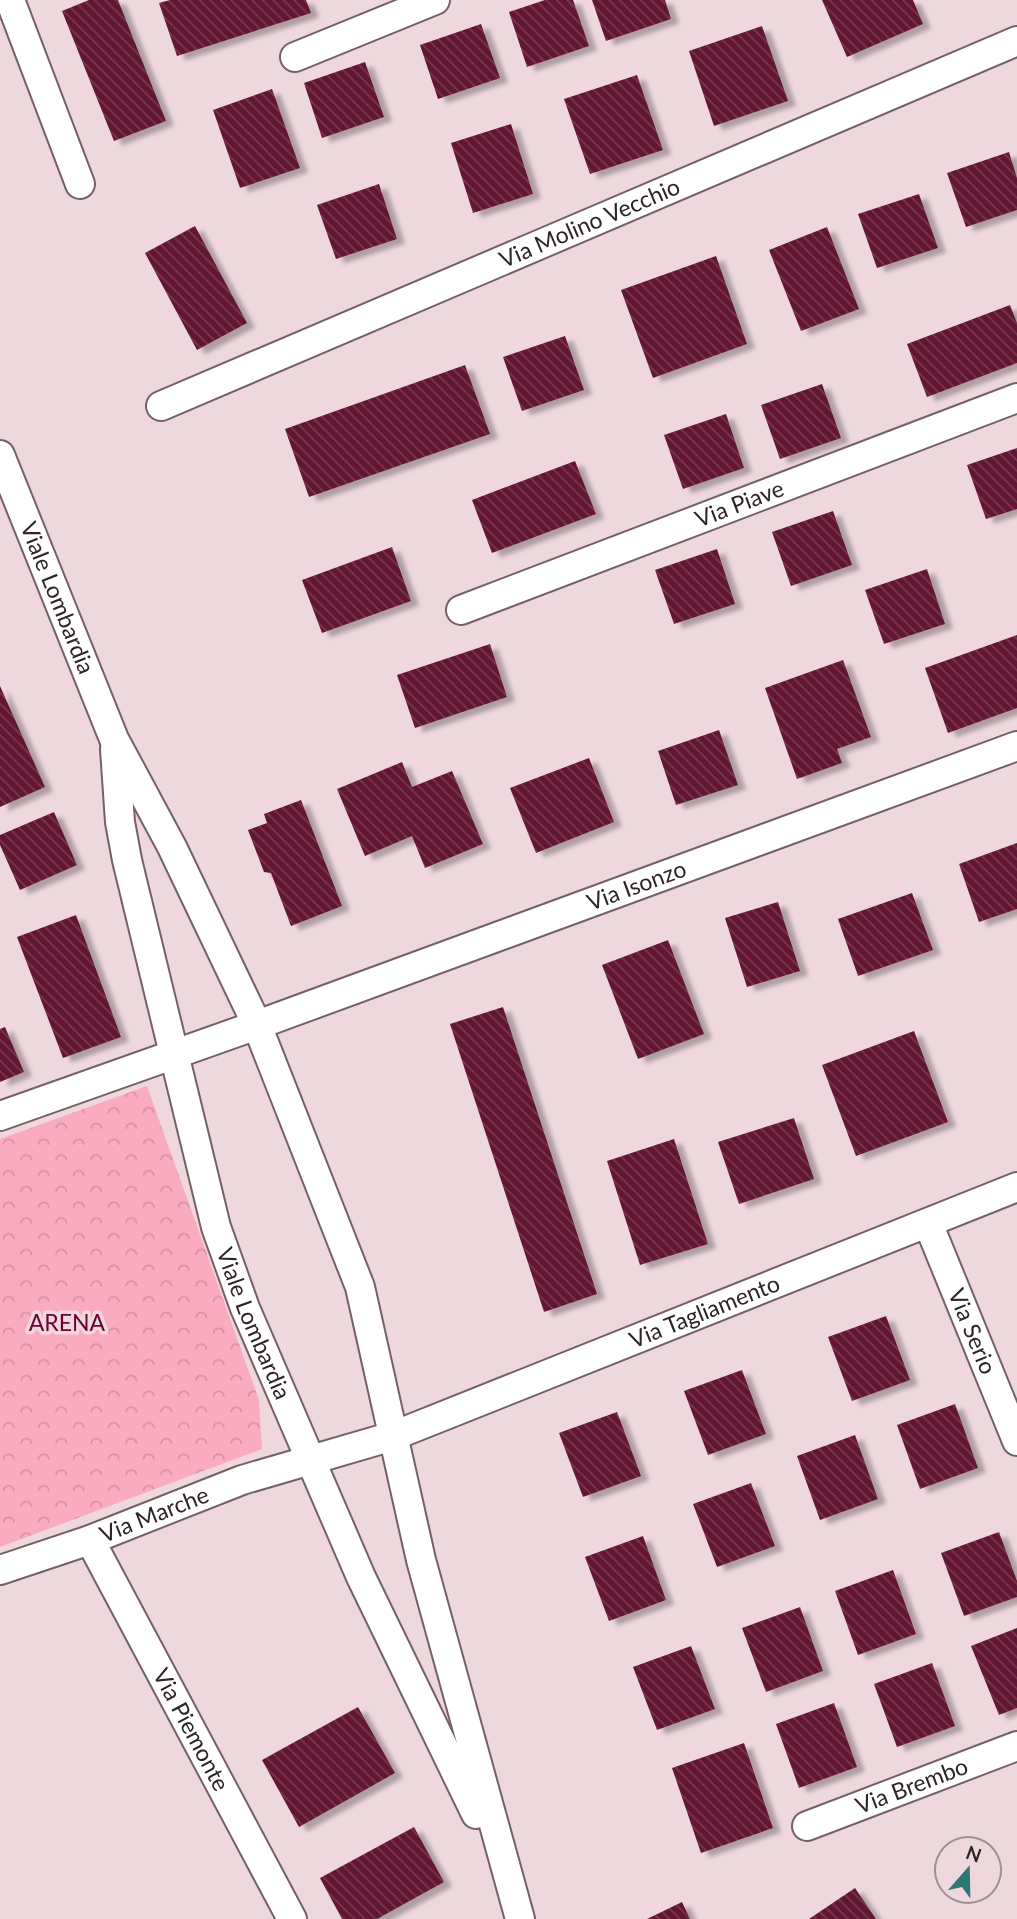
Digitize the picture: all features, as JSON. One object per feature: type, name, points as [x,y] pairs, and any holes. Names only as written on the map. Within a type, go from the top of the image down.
[{"type":"street","points":[[10,0],[80,184]]},
{"type":"street","points":[[295,57],[435,0]]},
{"type":"street","name":"Via Molino Vecchio","points":[[161,406],[1017,41]]},
{"type":"street","name":"Via Piave","points":[[461,610],[1017,398]]},
{"type":"street","name":"Viale Lombardia","points":[[0,455],[114,739],[172,847],[257,1025],[360,1287],[421,1560],[505,1873],[520,1919]]},
{"type":"street","name":"Viale Lombardia","points":[[114,739],[120,822],[173,1055],[216,1227],[245,1308],[361,1577],[505,1873]]},
{"type":"street","name":"Via Isonzo","points":[[257,1025],[1017,746]]},
{"type":"street","points":[[0,1116],[257,1025]]},
{"type":"street","name":"Via Tagliamento","points":[[311,1460],[393,1436],[1017,1187]]},
{"type":"street","name":"Via Serio","points":[[928,1223],[1017,1441]]},
{"type":"street","name":"Via Marche","points":[[0,1570],[90,1540],[242,1480],[311,1460]]},
{"type":"street","name":"Via Piemonte","points":[[90,1540],[292,1919]]},
{"type":"street","name":"Via Brembo","points":[[807,1826],[1017,1746]]},
{"type":"green space","name":"ARENA","points":[[147,1086],[259,1400],[262,1449],[0,1547],[0,1139]]},
{"type":"building","points":[[89,0],[118,0],[166,121],[114,141],[62,11]]},
{"type":"building","points":[[170,0],[306,0],[311,13],[177,56],[159,3]]},
{"type":"building","points":[[545,0],[573,0],[589,46],[527,67],[509,12]]},
{"type":"building","points":[[592,0],[665,0],[671,19],[606,41]]},
{"type":"building","points":[[822,0],[913,0],[923,24],[847,57]]},
{"type":"building","points":[[481,24],[500,78],[438,99],[420,45]]},
{"type":"building","points":[[762,26],[788,101],[714,126],[689,51]]},
{"type":"building","points":[[365,62],[384,117],[322,138],[304,83]]},
{"type":"building","points":[[637,75],[663,150],[590,174],[564,99]]},
{"type":"building","points":[[272,89],[300,168],[240,188],[213,110]]},
{"type":"building","points":[[511,124],[533,194],[473,213],[451,143]]},
{"type":"building","points":[[1009,152],[1017,178],[1017,210],[966,227],[947,173]]},
{"type":"building","points":[[379,184],[397,239],[336,259],[317,205]]},
{"type":"building","points":[[919,194],[938,248],[877,268],[858,214]]},
{"type":"building","points":[[195,226],[247,323],[197,350],[145,253]]},
{"type":"building","points":[[827,227],[859,309],[801,331],[769,250]]},
{"type":"building","points":[[716,256],[747,344],[653,378],[621,290]]},
{"type":"building","points":[[1010,305],[1017,323],[1017,363],[927,397],[907,344]]},
{"type":"building","points":[[565,336],[584,390],[522,411],[503,357]]},
{"type":"building","points":[[465,365],[490,434],[309,497],[285,429]]},
{"type":"building","points":[[822,384],[841,438],[780,459],[761,405]]},
{"type":"building","points":[[726,414],[744,468],[683,489],[664,435]]},
{"type":"building","points":[[1017,448],[1017,509],[986,519],[967,465]]},
{"type":"building","points":[[575,461],[596,514],[492,553],[472,500]]},
{"type":"building","points":[[833,511],[852,565],[791,586],[772,532]]},
{"type":"building","points":[[392,547],[411,601],[322,633],[302,580]]},
{"type":"building","points":[[717,549],[735,604],[674,624],[655,570]]},
{"type":"building","points":[[927,569],[945,624],[884,644],[865,590]]},
{"type":"building","points":[[1017,635],[1017,708],[948,733],[925,668]]},
{"type":"building","points":[[490,644],[507,697],[415,728],[397,675]]},
{"type":"building","points":[[843,660],[871,737],[837,749],[842,763],[797,779],[765,688]]},
{"type":"building","points":[[0,686],[45,787],[0,807]]},
{"type":"building","points":[[719,730],[738,785],[676,805],[658,751]]},
{"type":"building","points":[[589,758],[614,822],[536,853],[510,788]]},
{"type":"building","points":[[402,762],[412,787],[452,771],[483,844],[425,868],[412,836],[365,856],[337,789]]},
{"type":"building","points":[[301,800],[342,906],[291,926],[271,873],[264,872],[248,830],[267,823],[264,814]]},
{"type":"building","points":[[54,812],[77,865],[20,890],[0,845],[0,835]]},
{"type":"building","points":[[1017,843],[1017,909],[979,922],[959,864]]},
{"type":"building","points":[[912,893],[933,950],[858,976],[838,919]]},
{"type":"building","points":[[778,902],[800,971],[747,987],[725,918]]},
{"type":"building","points":[[76,915],[121,1037],[63,1058],[17,937]]},
{"type":"building","points":[[668,940],[704,1034],[638,1059],[602,965]]},
{"type":"building","points":[[503,1007],[597,1294],[544,1312],[450,1024]]},
{"type":"building","points":[[5,1027],[24,1072],[0,1082],[0,1029]]},
{"type":"building","points":[[914,1031],[948,1122],[856,1156],[822,1065]]},
{"type":"building","points":[[794,1118],[814,1179],[739,1204],[718,1142]]},
{"type":"building","points":[[674,1139],[708,1244],[640,1265],[607,1161]]},
{"type":"building","points":[[886,1316],[910,1380],[852,1401],[828,1337]]},
{"type":"building","points":[[742,1370],[766,1434],[708,1455],[684,1391]]},
{"type":"building","points":[[955,1404],[978,1468],[920,1489],[897,1425]]},
{"type":"building","points":[[617,1412],[641,1476],[583,1497],[559,1433]]},
{"type":"building","points":[[855,1435],[878,1499],[820,1520],[797,1456]]},
{"type":"building","points":[[751,1483],[775,1546],[717,1567],[693,1504]]},
{"type":"building","points":[[999,1532],[1017,1581],[1017,1597],[964,1616],[941,1553]]},
{"type":"building","points":[[643,1536],[666,1600],[609,1621],[585,1557]]},
{"type":"building","points":[[893,1570],[916,1634],[858,1655],[835,1591]]},
{"type":"building","points":[[800,1607],[823,1671],[766,1692],[742,1628]]},
{"type":"building","points":[[1017,1628],[1017,1708],[999,1715],[971,1646]]},
{"type":"building","points":[[691,1646],[715,1709],[657,1730],[633,1667]]},
{"type":"building","points":[[932,1663],[955,1726],[897,1747],[874,1684]]},
{"type":"building","points":[[834,1703],[857,1767],[799,1788],[776,1724]]},
{"type":"building","points":[[358,1707],[395,1773],[299,1827],[262,1760]]},
{"type":"building","points":[[744,1743],[773,1828],[701,1853],[672,1768]]},
{"type":"building","points":[[414,1827],[444,1882],[377,1919],[342,1919],[320,1878]]},
{"type":"building","points":[[855,1888],[876,1919],[809,1919]]},
{"type":"building","points":[[682,1902],[690,1919],[647,1919]]}]
